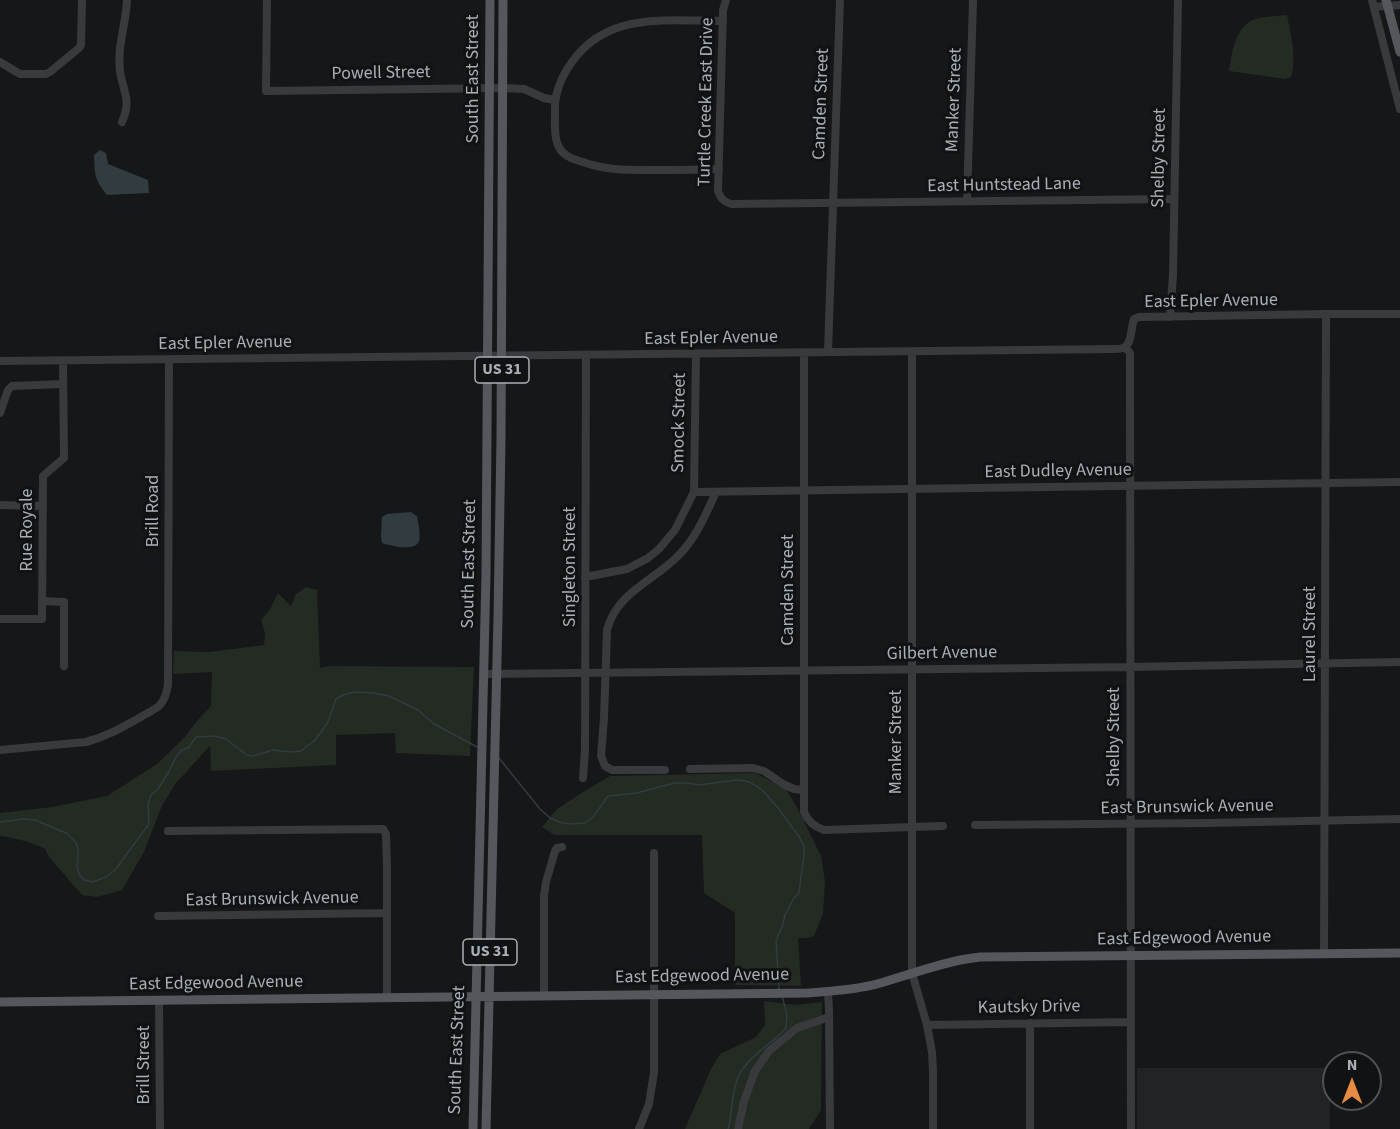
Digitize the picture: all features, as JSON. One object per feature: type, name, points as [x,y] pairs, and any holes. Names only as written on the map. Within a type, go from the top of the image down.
[{"type":"main road","name":"South East Street","points":[[486,1129],[502,356],[496,88],[490,0]]},
{"type":"main road","name":"South East Street","points":[[473,1129],[496,88],[503,0]]},
{"type":"main road","points":[[1387,2],[1398,37],[1400,52]]},
{"type":"main road","name":"East Edgewood Avenue","points":[[0,1002],[828,992],[867,986],[951,961],[980,957],[1400,953]]},
{"type":"street","points":[[0,62],[20,74],[41,75],[50,72],[81,45],[82,0]]},
{"type":"street","points":[[122,122],[127,111],[127,101],[119,55],[127,0]]},
{"type":"street","name":"Powell Street","points":[[267,0],[266,90],[496,88],[524,89],[555,100]]},
{"type":"street","name":"Turtle Creek East Drive","points":[[726,0],[723,21],[719,170],[719,194],[722,200],[728,203],[834,202]]},
{"type":"street","name":"Camden Street","points":[[828,352],[840,0]]},
{"type":"street","name":"Manker Street","points":[[967,201],[973,0]]},
{"type":"street","name":"Shelby Street","points":[[1170,317],[1178,0]]},
{"type":"street","points":[[1400,5],[1387,2],[1373,3],[1400,109]]},
{"type":"street","points":[[719,170],[616,170],[597,167],[570,158],[557,144],[555,100],[562,77],[572,61],[587,45],[608,31],[648,21],[723,21]]},
{"type":"street","points":[[1382,41],[1398,37]]},
{"type":"street","name":"East Huntstead Lane","points":[[834,202],[1174,199]]},
{"type":"street","name":"Laurel Street","points":[[1324,954],[1326,314]]},
{"type":"street","name":"East Epler Avenue","points":[[0,361],[1115,350],[1125,347],[1129,342],[1131,325],[1134,319],[1139,317],[1400,315]]},
{"type":"street","name":"Shelby Street","points":[[1125,347],[1130,353],[1131,1129]]},
{"type":"street","name":"Manker Street","points":[[912,352],[912,973],[927,1025],[933,1062],[933,1129]]},
{"type":"street","name":"Camden Street","points":[[804,353],[804,813],[812,824],[824,830],[912,826]]},
{"type":"street","name":"Smock Street","points":[[694,492],[696,354]]},
{"type":"street","name":"Singleton Street","points":[[583,778],[586,673],[586,356]]},
{"type":"street","name":"Brill Road","points":[[0,750],[86,742],[108,736],[153,710],[165,696],[168,686],[169,360]]},
{"type":"street","name":"Rue Royale","points":[[42,601],[43,476],[63,458],[63,361]]},
{"type":"street","points":[[0,413],[8,390],[12,386],[63,384]]},
{"type":"street","name":"East Dudley Avenue","points":[[694,492],[1400,482]]},
{"type":"street","points":[[585,577],[627,569],[648,558],[675,530],[694,492]]},
{"type":"street","points":[[665,770],[612,770],[605,766],[601,756],[606,633],[616,609],[636,587],[665,568],[682,553],[697,532],[716,492]]},
{"type":"street","points":[[0,505],[43,506]]},
{"type":"street","points":[[0,619],[42,619],[42,601],[64,602],[64,666]]},
{"type":"street","name":"Gilbert Avenue","points":[[484,674],[1400,662]]},
{"type":"street","points":[[690,769],[753,768],[794,789],[803,790]]},
{"type":"street","name":"East Brunswick Avenue","points":[[975,825],[1400,819]]},
{"type":"street","points":[[912,826],[943,826]]},
{"type":"street","points":[[168,831],[383,829],[386,834],[387,998]]},
{"type":"street","points":[[544,995],[544,889],[555,851],[562,847]]},
{"type":"street","points":[[639,1129],[649,1104],[654,1077],[654,853]]},
{"type":"street","name":"East Brunswick Avenue","points":[[158,916],[387,913]]},
{"type":"street","points":[[828,992],[830,1129]]},
{"type":"street","name":"Brill Street","points":[[159,1001],[160,1129]]},
{"type":"street","points":[[738,1129],[744,1101],[755,1071],[770,1051],[797,1028],[829,1017]]},
{"type":"street","name":"Kautsky Drive","points":[[927,1025],[1131,1022]]},
{"type":"street","points":[[1029,1023],[1030,1129]]},
{"type":"shaded area","points":[[1287,15],[1293,54],[1291,77],[1285,79],[1229,71],[1235,42],[1247,24],[1260,18]]},
{"type":"shaded area","points":[[100,150],[106,153],[108,164],[148,180],[149,193],[107,195],[97,181],[95,172],[94,155]]},
{"type":"shaded area","points":[[411,512],[417,516],[420,535],[417,544],[403,547],[382,543],[382,517],[387,514]]},
{"type":"shaded area","points":[[306,587],[317,590],[320,668],[330,666],[474,667],[470,756],[396,753],[395,733],[336,735],[336,765],[211,771],[210,746],[175,784],[162,806],[144,852],[122,890],[97,897],[82,895],[49,857],[45,849],[0,836],[0,813],[52,807],[107,796],[157,764],[184,738],[211,706],[212,672],[173,674],[174,651],[209,652],[264,645],[265,633],[261,620],[278,593],[291,606],[296,594]]},
{"type":"shaded area","points":[[755,773],[786,789],[821,856],[825,881],[823,914],[814,936],[798,938],[801,986],[735,985],[735,913],[704,893],[702,835],[554,835],[542,827],[557,809],[610,776]]},
{"type":"shaded area","points":[[764,1001],[796,1005],[822,1002],[821,1110],[809,1129],[737,1129],[744,1101],[746,1080],[735,1129],[685,1129],[711,1069],[720,1054],[756,1037],[765,1025]]},
{"type":"shaded area","points":[[1137,1068],[1322,1068],[1322,1111],[1330,1111],[1330,1129],[1137,1129]]},
{"type":"waterway","points":[[0,822],[35,820],[66,833],[76,842],[79,874],[84,880],[93,882],[106,877],[115,870],[149,824],[148,805],[151,795],[158,789],[176,757],[189,747],[196,737],[215,736],[226,739],[247,755],[253,756],[273,750],[301,751],[314,741],[328,722],[336,699],[354,692],[389,696],[418,710],[434,724],[479,748]]},
{"type":"waterway","points":[[499,758],[540,809],[550,818],[562,823],[585,823],[593,817],[608,796],[637,793],[674,783],[698,785],[738,780],[753,784],[763,791],[778,808],[804,846],[799,893],[785,915],[776,940],[779,989]]},
{"type":"waterway","points":[[728,1129],[734,1091],[742,1070],[786,1028],[787,1014],[782,996]]}]
